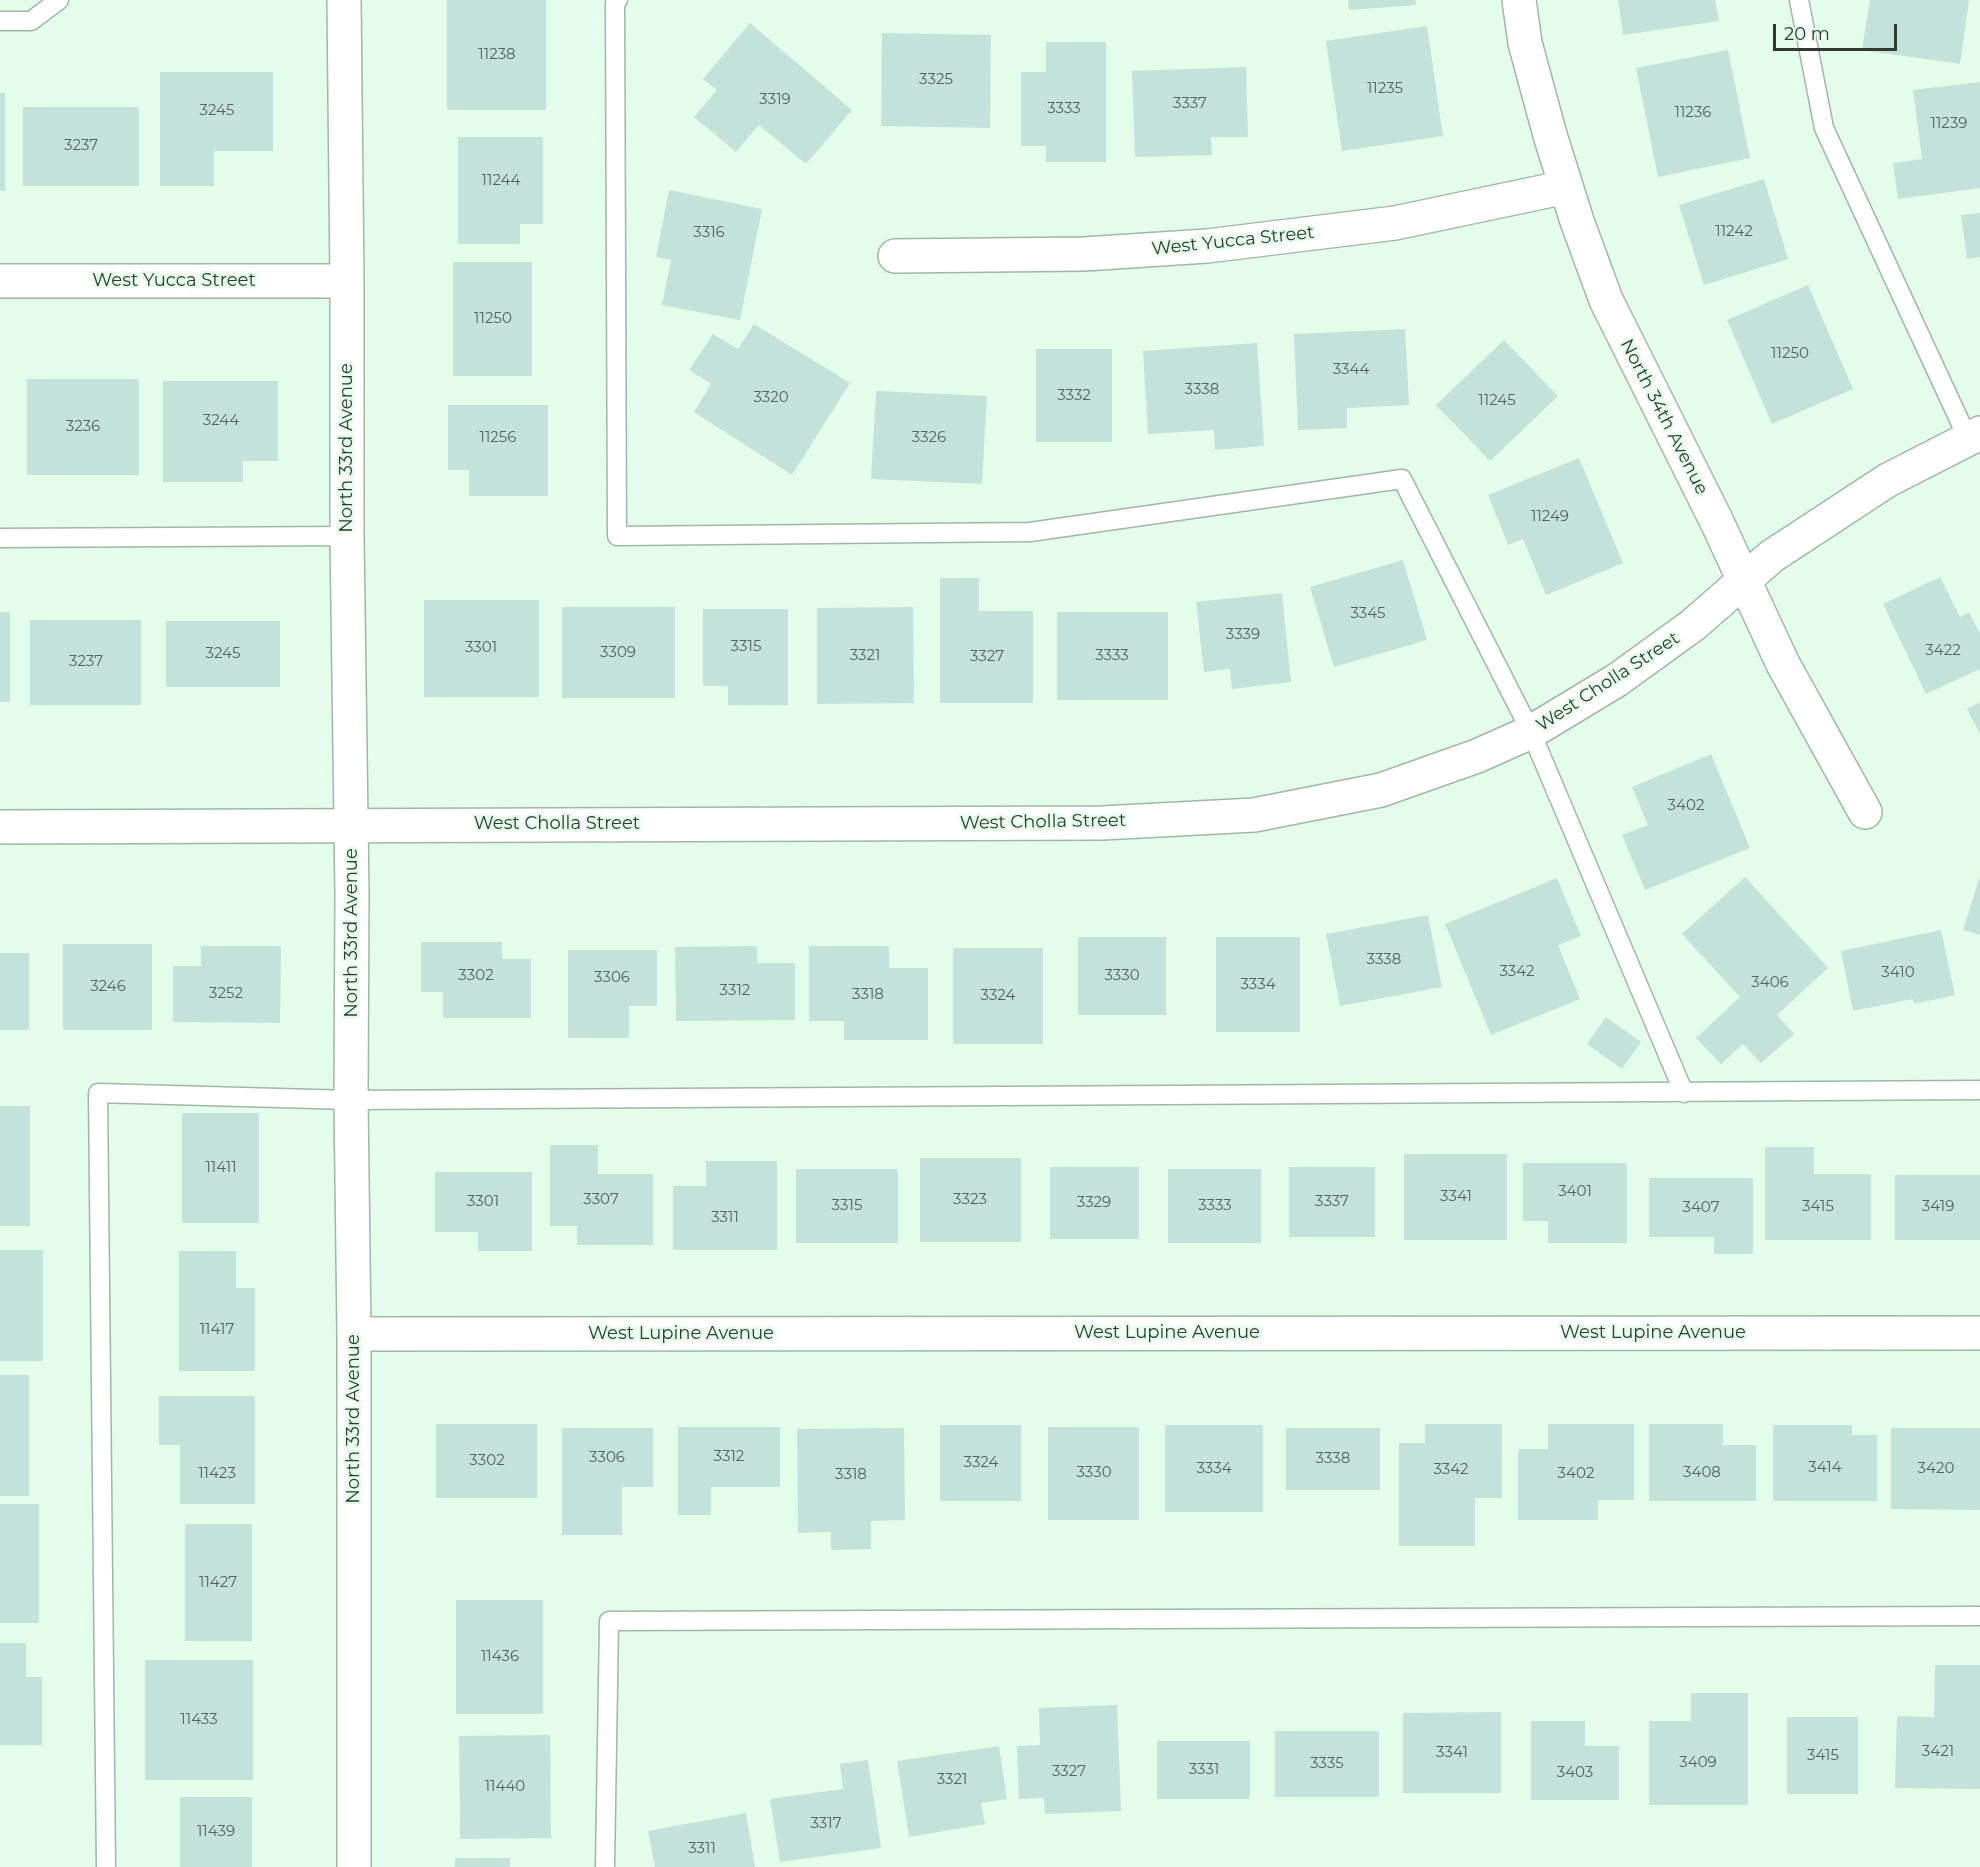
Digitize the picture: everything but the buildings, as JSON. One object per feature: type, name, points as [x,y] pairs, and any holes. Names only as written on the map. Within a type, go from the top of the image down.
[{"type":"street","name":"North 33rd Avenue","points":[[344,0],[347,536],[352,825],[354,1867]]},
{"type":"street","name":"North 34th Avenue","points":[[1519,0],[1525,44],[1566,187],[1606,300],[1783,664],[1865,812]]},
{"type":"street","name":"West Yucca Street","points":[[895,256],[1084,254],[1208,246],[1395,223],[1566,187]]},
{"type":"street","name":"West Yucca Street","points":[[0,282],[347,281]]},
{"type":"street","name":"West Cholla Street","points":[[0,827],[1102,823],[1254,815],[1382,790],[1478,756],[1531,732],[1617,680],[1693,625],[1772,556],[1888,480],[1974,436]]},
{"type":"street","name":"West Lupine Avenue","points":[[354,1334],[1980,1333]]},
{"type":"lane","points":[[0,21],[31,21],[59,0]]},
{"type":"lane","points":[[618,0],[615,3],[617,536],[1030,532],[1402,479],[1531,732],[1684,1094]]},
{"type":"lane","points":[[1799,0],[1824,128],[1974,436]]},
{"type":"lane","points":[[0,538],[347,536]]},
{"type":"lane","points":[[106,1867],[98,1094],[351,1100],[1684,1094],[1980,1090]]},
{"type":"lane","points":[[605,1867],[609,1621],[1980,1616]]}]
